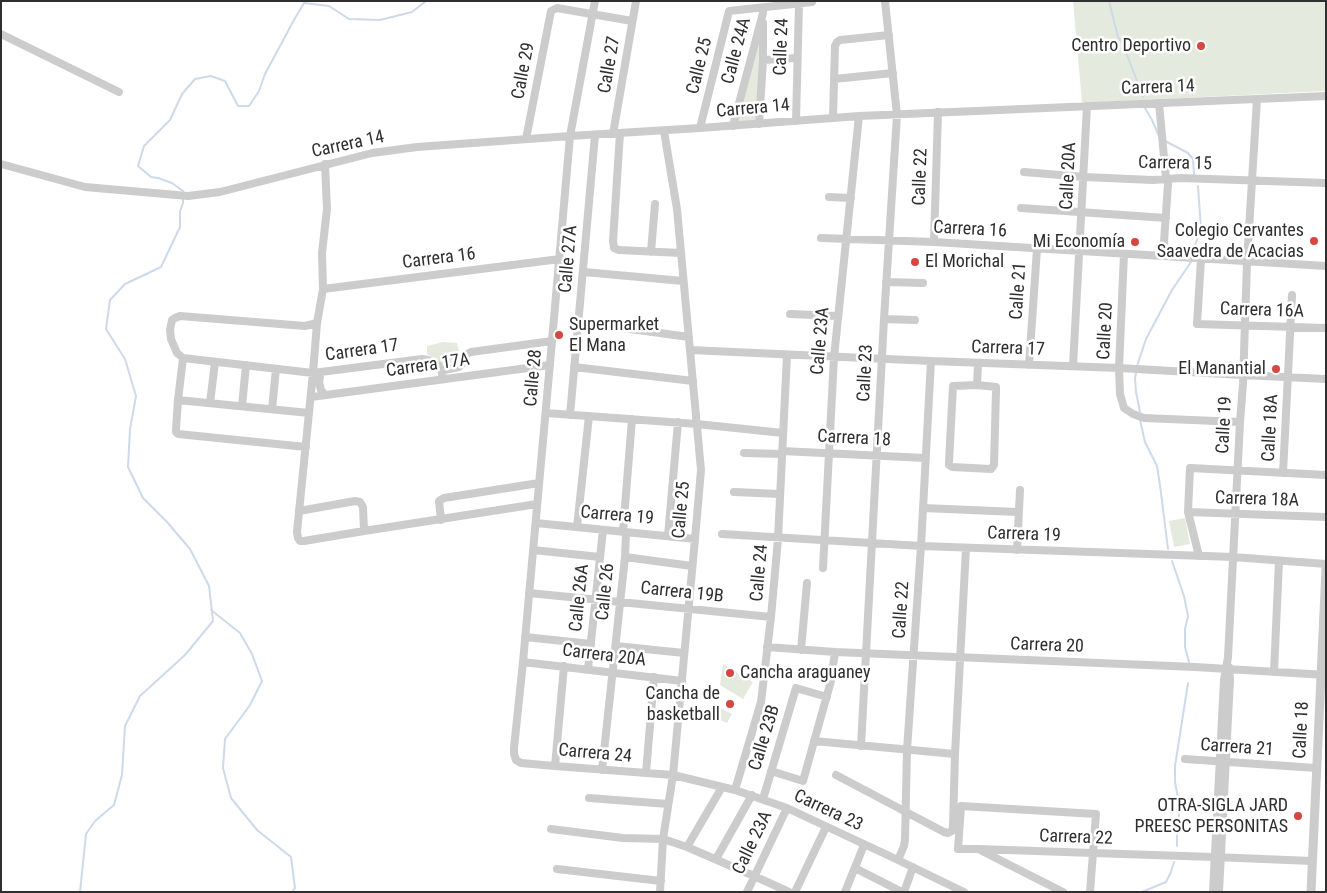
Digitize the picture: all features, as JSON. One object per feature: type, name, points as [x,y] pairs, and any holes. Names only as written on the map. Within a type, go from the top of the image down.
[{"type":"street","name":"Calle 28","points":[[516,760],[514,748],[538,504],[570,136],[595,1]]},
{"type":"street","name":"Calle 27","points":[[636,1],[616,133],[613,241],[614,248],[619,250],[651,252]]},
{"type":"street","name":"Calle 23","points":[[861,746],[881,359],[897,115],[885,1]]},
{"type":"street","points":[[763,11],[812,2]]},
{"type":"street","name":"Calle 24","points":[[796,121],[799,4]]},
{"type":"street","name":"Calle 29","points":[[526,139],[551,11],[556,8],[593,15]]},
{"type":"street","name":"Calle 24","points":[[759,124],[763,60],[763,11]]},
{"type":"street","name":"Calle 25","points":[[700,128],[729,12],[763,11]]},
{"type":"street","name":"Calle 24A","points":[[733,126],[763,11]]},
{"type":"street","points":[[593,15],[632,21]]},
{"type":"street","points":[[1,34],[119,92]]},
{"type":"street","points":[[833,118],[835,46],[837,42],[840,40],[889,35]]},
{"type":"street","points":[[763,60],[797,58]]},
{"type":"street","points":[[834,79],[893,73]]},
{"type":"street","name":"Carrera 14","points":[[1,164],[86,188],[188,196],[220,192],[372,153],[417,147],[859,116],[1326,96]]},
{"type":"street","name":"Calle 19","points":[[1219,892],[1218,857],[1247,262],[1257,99]]},
{"type":"street","points":[[1159,103],[1168,184],[1163,256]]},
{"type":"street","name":"Calle 20A","points":[[1073,366],[1087,106]]},
{"type":"street","name":"Calle 22","points":[[934,242],[938,112]]},
{"type":"street","name":"Calle 23A","points":[[823,568],[834,357],[859,116]]},
{"type":"street","name":"Calle 25","points":[[660,892],[663,839],[673,775],[701,470],[677,209],[664,131]]},
{"type":"street","name":"Calle 27A","points":[[570,415],[595,135]]},
{"type":"street","points":[[325,164],[327,209],[322,253],[323,289],[317,323],[318,382],[325,395]]},
{"type":"street","name":"Carrera 15","points":[[1024,172],[1153,180],[1326,183]]},
{"type":"street","points":[[829,197],[850,198]]},
{"type":"street","points":[[655,204],[651,252],[681,253]]},
{"type":"street","points":[[1021,208],[1166,218]]},
{"type":"street","name":"Carrera 16","points":[[821,238],[934,242],[1326,266]]},
{"type":"street","name":"Calle 21","points":[[1029,365],[1037,249]]},
{"type":"street","name":"Calle 20","points":[[1124,254],[1119,368],[1120,394],[1124,408],[1144,418],[1240,422]]},
{"type":"street","name":"Carrera 16","points":[[323,289],[560,259]]},
{"type":"street","name":"Carrera 16A","points":[[1201,259],[1197,324],[1326,328]]},
{"type":"street","points":[[584,272],[683,281]]},
{"type":"street","points":[[886,282],[923,283]]},
{"type":"street","name":"Calle 18A","points":[[1283,472],[1292,295]]},
{"type":"street","points":[[790,314],[838,316]]},
{"type":"street","points":[[306,447],[178,434],[176,429],[183,358],[174,346],[170,330],[172,320],[180,316],[305,326],[317,323]]},
{"type":"street","points":[[884,319],[915,320]]},
{"type":"street","points":[[579,322],[689,336]]},
{"type":"street","points":[[443,379],[441,369],[457,368],[462,364],[464,357],[471,352],[552,341]]},
{"type":"street","name":"Carrera 17","points":[[690,350],[1119,368],[1326,379]]},
{"type":"street","name":"Calle 24","points":[[734,790],[760,702],[771,617],[778,538],[787,355]]},
{"type":"street","name":"Carrera 17","points":[[183,358],[317,372],[422,359],[435,362],[441,369]]},
{"type":"street","name":"Calle 22","points":[[898,860],[904,846],[907,750],[931,361]]},
{"type":"street","points":[[210,403],[215,362]]},
{"type":"street","points":[[977,385],[978,363]]},
{"type":"street","points":[[462,364],[464,369],[472,375]]},
{"type":"street","points":[[242,406],[246,365]]},
{"type":"street","name":"Carrera 17A","points":[[311,398],[550,365]]},
{"type":"street","points":[[574,367],[693,381]]},
{"type":"street","points":[[272,409],[276,369]]},
{"type":"street","points":[[317,372],[309,413],[299,511],[297,532],[300,541],[538,504]]},
{"type":"street","points":[[977,385],[996,387],[994,466],[991,469],[952,467],[949,465],[949,462],[953,386],[977,385]]},
{"type":"street","points":[[178,400],[309,413]]},
{"type":"street","points":[[546,413],[678,422],[783,432]]},
{"type":"street","points":[[577,527],[588,416]]},
{"type":"street","name":"Calle 26","points":[[602,770],[625,557],[626,534],[623,531],[632,419]]},
{"type":"street","points":[[668,536],[678,422]]},
{"type":"street","name":"Carrera 18","points":[[744,453],[830,453],[925,458]]},
{"type":"street","points":[[1199,556],[1188,512],[1190,468],[1326,475]]},
{"type":"street","points":[[441,520],[439,501],[444,498],[539,483]]},
{"type":"street","points":[[1017,550],[1020,490]]},
{"type":"street","points":[[734,492],[780,494]]},
{"type":"street","points":[[299,511],[354,501],[360,502],[363,507],[364,531]]},
{"type":"street","points":[[923,508],[1018,512]]},
{"type":"street","name":"Carrera 18A","points":[[1188,512],[1326,517]]},
{"type":"street","name":"Carrera 19","points":[[536,523],[695,539]]},
{"type":"street","name":"Calle 26A","points":[[588,669],[603,530]]},
{"type":"street","name":"Carrera 19","points":[[722,534],[872,544],[1233,557],[1326,564]]},
{"type":"street","points":[[836,775],[944,832],[952,831],[966,548]]},
{"type":"street","points":[[533,550],[600,557]]},
{"type":"street","points":[[625,557],[692,566]]},
{"type":"street","points":[[1274,672],[1279,561]]},
{"type":"street","name":"Calle 18","points":[[1311,892],[1316,768],[1323,675],[1326,569]]},
{"type":"street","points":[[801,650],[807,583]]},
{"type":"street","name":"Carrera 19B","points":[[529,593],[771,617]]},
{"type":"street","points":[[525,637],[591,644]]},
{"type":"street","points":[[616,646],[684,653]]},
{"type":"street","name":"Carrera 20","points":[[767,647],[960,658],[1228,667],[1323,675]]},
{"type":"street","points":[[771,771],[803,781],[831,681],[835,652]]},
{"type":"street","name":"Carrera 20A","points":[[523,662],[682,681]]},
{"type":"street","points":[[555,766],[564,666]]},
{"type":"street","points":[[646,773],[654,677]]},
{"type":"street","name":"Calle 23B","points":[[763,799],[796,688],[827,697]]},
{"type":"street","points":[[814,741],[955,754]]},
{"type":"street","name":"Carrera 21","points":[[1185,759],[1316,768]]},
{"type":"street","name":"Carrera 24","points":[[516,760],[522,763],[673,775]]},
{"type":"street","name":"Carrera 23","points":[[673,775],[752,795],[787,808],[913,867],[948,888],[964,892]]},
{"type":"street","points":[[687,848],[722,787]]},
{"type":"street","name":"Calle 23B","points":[[716,859],[752,795]]},
{"type":"street","points":[[588,798],[668,804]]},
{"type":"street","name":"Carrera 22","points":[[1093,853],[1096,814],[961,806],[958,849],[1312,861]]},
{"type":"street","name":"Calle 23A","points":[[747,892],[787,808]]},
{"type":"street","points":[[795,892],[826,827]]},
{"type":"street","points":[[551,829],[623,838],[663,839],[716,859],[789,892]]},
{"type":"street","points":[[845,892],[864,845]]},
{"type":"street","points":[[979,849],[1063,892]]},
{"type":"street","points":[[1090,892],[1093,853]]},
{"type":"street","name":"Calle 19","points":[[1213,892],[1218,857]]},
{"type":"street","points":[[855,868],[901,891],[913,867]]},
{"type":"street","points":[[557,869],[661,881]]},
{"type":"shaded area","name":"Centro Deportivo","points":[[1073,1],[1326,1],[1326,91],[1082,103]]},
{"type":"shaded area","points":[[759,36],[762,36],[758,122],[735,123]]},
{"type":"shaded area","points":[[443,342],[457,343],[461,361],[442,365],[427,354],[427,346]]},
{"type":"shaded area","points":[[1185,518],[1190,544],[1174,547],[1169,521]]},
{"type":"shaded area","name":"Cancha araguaney","points":[[723,664],[753,682],[743,699],[720,685]]},
{"type":"shaded area","points":[[713,704],[732,714],[727,723],[709,715]]},
{"type":"waterway","points":[[183,193],[172,183],[151,177],[138,166],[144,146],[170,120],[182,94],[195,79],[211,76],[225,81],[238,106],[249,106],[259,91],[265,74],[304,3],[329,6],[349,19],[380,20],[412,12],[426,1]]},
{"type":"waterway","points":[[1109,1],[1118,37],[1123,44],[1143,97]]},
{"type":"waterway","points":[[1145,108],[1159,136]]},
{"type":"waterway","points":[[1165,141],[1188,153],[1193,159],[1194,174]]},
{"type":"waterway","points":[[1192,253],[1201,229],[1198,186]]},
{"type":"waterway","points":[[80,892],[86,834],[95,821],[114,805],[122,775],[125,726],[140,696],[185,655],[213,621],[209,586],[190,549],[143,498],[128,467],[130,429],[136,396],[125,359],[106,329],[110,300],[125,284],[161,267],[180,227],[180,211],[183,198]]},
{"type":"waterway","points":[[1137,366],[1146,339],[1172,290],[1191,262]]},
{"type":"waterway","points":[[1136,373],[1136,392],[1140,412]]},
{"type":"waterway","points":[[1140,420],[1145,442],[1157,466],[1168,549]]},
{"type":"waterway","points":[[1172,561],[1184,596],[1188,616],[1185,629],[1185,647],[1189,662]]},
{"type":"waterway","points":[[211,610],[240,633],[252,654],[262,681],[250,705],[225,739],[223,768],[231,798],[257,830],[291,857],[295,888],[292,892]]},
{"type":"waterway","points":[[1177,846],[1179,815],[1175,766],[1188,683]]},
{"type":"waterway","points":[[1142,892],[1166,882],[1174,862]]},
{"type":"place","name":"Centro Deportivo","points":[[1201,46]]},
{"type":"place","name":"Colegio Cervantes Saavedra de Acacias","points":[[1314,241]]},
{"type":"place","name":"Mi Economía","points":[[1135,242]]},
{"type":"place","name":"El Morichal","points":[[915,262]]},
{"type":"place","name":"Supermarket El Mana","points":[[559,335]]},
{"type":"place","name":"El Manantial","points":[[1276,369]]},
{"type":"place","name":"Cancha araguaney","points":[[730,673]]},
{"type":"place","name":"Cancha de basketball","points":[[730,704]]},
{"type":"place","name":"OTRA-SIGLA JARD PREESC PERSONITAS","points":[[1298,816]]}]
